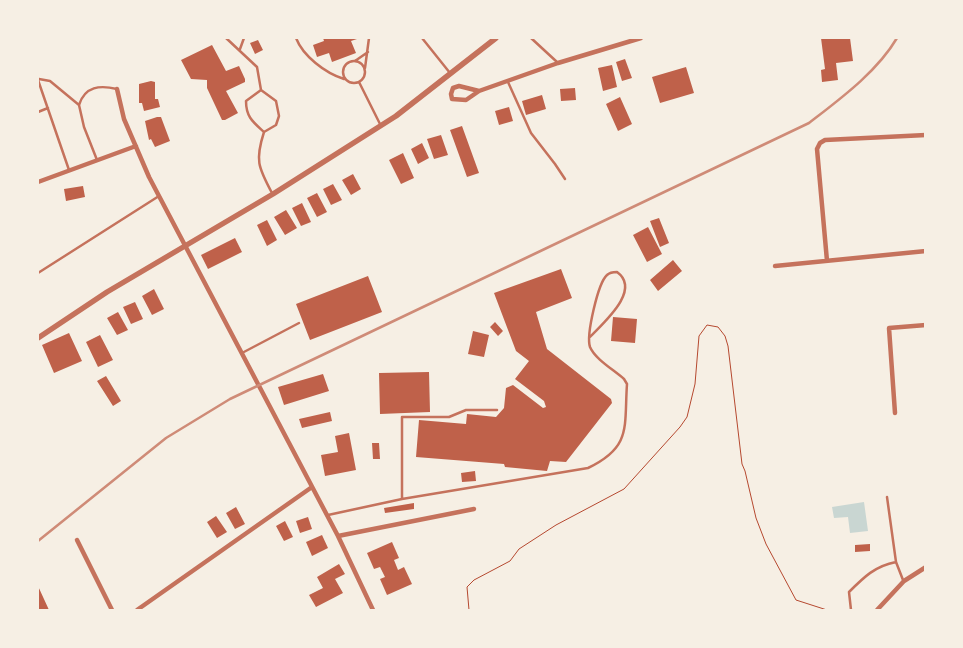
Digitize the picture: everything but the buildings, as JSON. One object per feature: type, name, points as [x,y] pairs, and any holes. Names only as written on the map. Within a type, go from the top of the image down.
[{"type":"street","points":[[38,338],[107,292],[273,194],[380,126],[496,38]]},
{"type":"street","points":[[479,91],[459,86],[454,88],[450,94],[452,99],[466,100],[479,91],[558,63],[638,38]]},
{"type":"street","points":[[117,89],[124,119],[159,196],[338,536],[373,610]]},
{"type":"street","points":[[827,261],[817,149],[820,143],[825,140],[926,135]]},
{"type":"street","points":[[38,182],[136,146]]},
{"type":"street","points":[[776,266],[926,251]]},
{"type":"street","points":[[895,413],[889,328],[926,325]]},
{"type":"street","points":[[137,610],[312,487]]},
{"type":"street","points":[[338,536],[474,509]]},
{"type":"street","points":[[77,540],[112,610]]},
{"type":"street","points":[[877,610],[904,581],[926,567]]},
{"type":"lane","points":[[226,38],[240,49],[257,67],[260,90],[276,101],[279,116],[276,125],[264,132],[257,154],[258,162],[273,194]]},
{"type":"lane","points":[[240,49],[244,38]]},
{"type":"lane","points":[[296,38],[304,52],[329,73],[352,84],[359,82],[364,77],[369,38]]},
{"type":"lane","points":[[422,38],[450,73]]},
{"type":"lane","points":[[531,38],[558,63]]},
{"type":"lane","points":[[345,80],[343,69],[347,63],[355,61],[368,52]]},
{"type":"lane","points":[[355,61],[361,64],[365,70]]},
{"type":"lane","points":[[69,170],[38,80],[50,81],[80,105]]},
{"type":"lane","points":[[359,82],[380,126]]},
{"type":"lane","points":[[508,82],[531,133],[565,179]]},
{"type":"lane","points":[[97,160],[84,127],[80,105],[86,92],[94,88],[104,86],[117,89]]},
{"type":"lane","points":[[260,90],[246,101],[246,111],[250,120],[264,132]]},
{"type":"lane","points":[[38,112],[48,108]]},
{"type":"lane","points":[[38,272],[159,196]]},
{"type":"lane","points":[[326,515],[402,499],[588,468],[613,453],[623,437],[627,384],[590,348],[590,337],[600,288],[606,276],[611,272],[618,272],[625,281],[625,294],[590,337]]},
{"type":"lane","points":[[242,353],[299,323]]},
{"type":"lane","points":[[402,499],[402,417],[449,417],[466,410],[497,410]]},
{"type":"lane","points":[[888,497],[896,562],[904,581]]},
{"type":"lane","points":[[851,610],[849,592],[867,573],[884,564],[896,562]]},
{"type":"path","points":[[469,610],[467,587],[474,580],[510,561],[519,549],[556,525],[624,488],[680,427],[687,417],[695,384],[699,336],[706,325],[718,327],[725,336],[728,346],[742,464],[748,480],[750,500],[766,544],[796,600],[827,610]]},
{"type":"shaded area","points":[[864,502],[868,531],[850,533],[848,517],[834,518],[832,507]]},
{"type":"railway","points":[[38,541],[166,438],[230,399],[809,123],[869,74],[897,38]]}]
